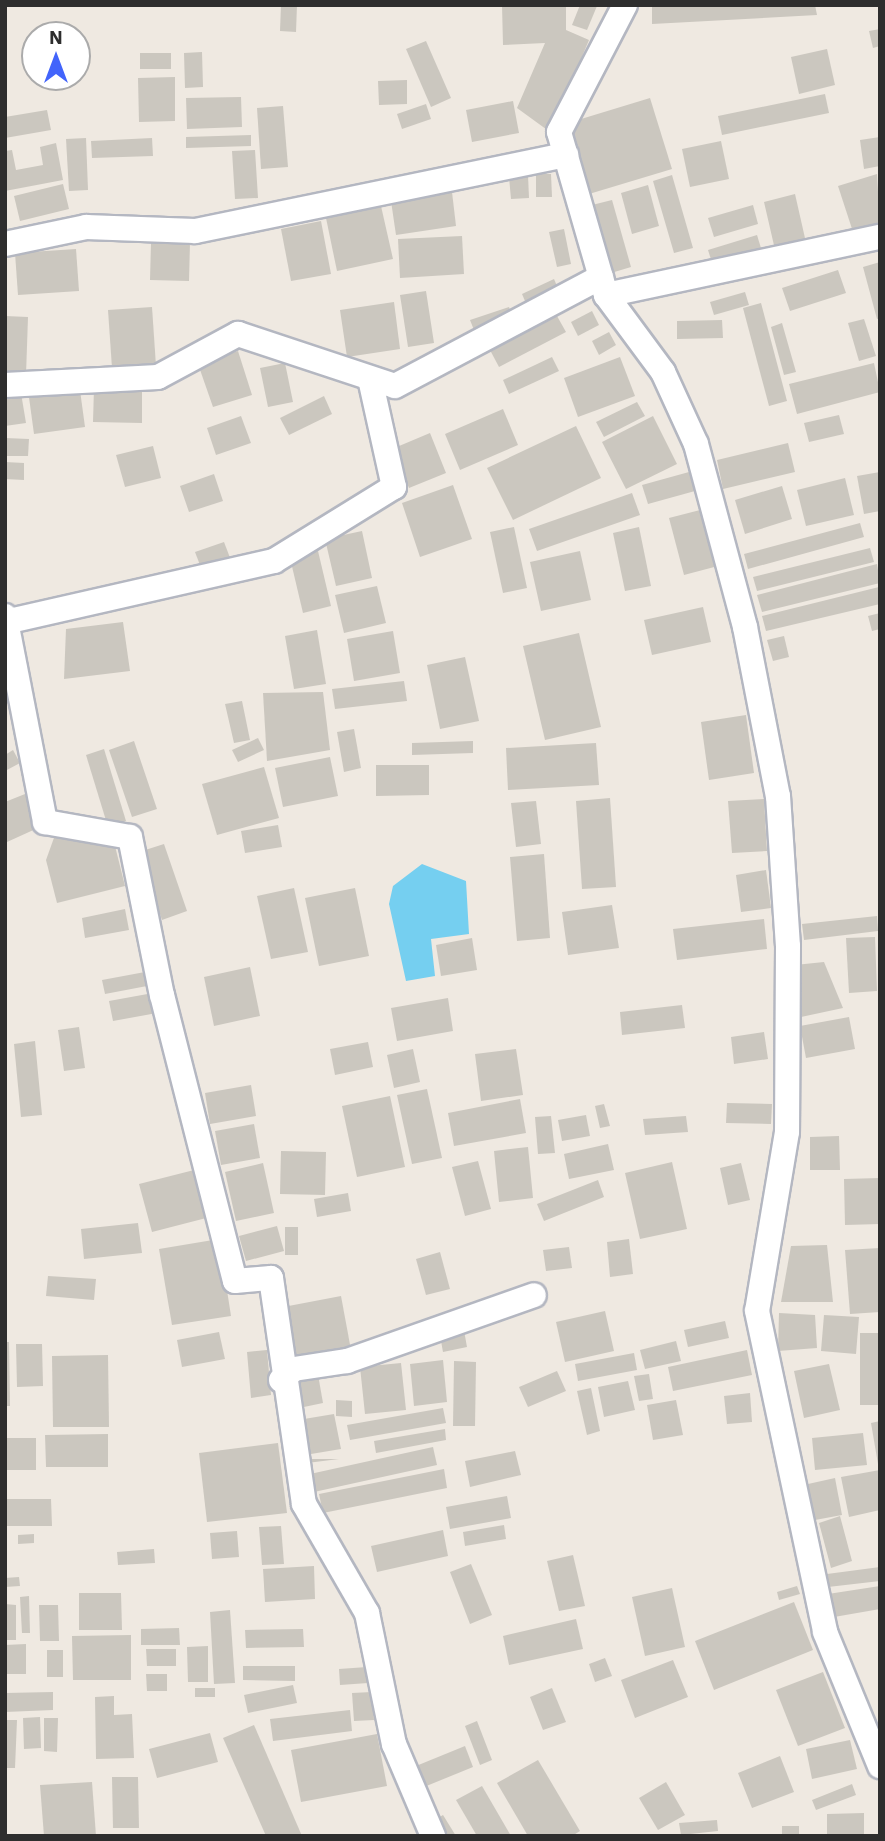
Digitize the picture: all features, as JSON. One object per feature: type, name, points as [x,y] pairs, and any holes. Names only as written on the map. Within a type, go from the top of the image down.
[{"type":"street","points":[[625,5],[559,132],[604,286],[663,372],[696,444],[745,627],[778,796],[788,946],[787,1132],[757,1311],[825,1632],[880,1766]]},
{"type":"street","points":[[5,244],[86,228],[195,231],[565,155]]},
{"type":"street","points":[[5,385],[158,377],[238,334],[395,386],[604,286],[880,237]]},
{"type":"street","points":[[370,379],[394,487],[274,561],[6,620],[45,822],[130,837],[162,995],[235,1281],[271,1278],[281,1380],[304,1504],[368,1613],[394,1745],[433,1836]]},
{"type":"street","points":[[281,1380],[294,1369],[347,1361],[534,1295]]},
{"type":"water","points":[[422,864],[466,881],[469,934],[431,939],[435,976],[406,981],[389,904],[393,886]]},
{"type":"building","points":[[281,5],[297,5],[296,32],[280,31]]},
{"type":"building","points":[[502,5],[566,5],[566,30],[589,40],[550,132],[517,108],[545,43],[503,45]]},
{"type":"building","points":[[580,5],[597,6],[587,30],[572,25]]},
{"type":"building","points":[[652,5],[815,5],[817,15],[652,24]]},
{"type":"building","points":[[880,29],[880,46],[873,48],[869,31]]},
{"type":"building","points":[[426,41],[451,98],[431,107],[406,49]]},
{"type":"building","points":[[827,49],[835,85],[799,94],[791,57]]},
{"type":"building","points":[[202,52],[203,87],[185,88],[184,53]]},
{"type":"building","points":[[140,53],[171,53],[171,69],[140,69]]},
{"type":"building","points":[[175,77],[175,121],[139,122],[138,78]]},
{"type":"building","points":[[407,80],[407,104],[379,105],[378,81]]},
{"type":"building","points":[[825,94],[829,113],[722,135],[718,116]]},
{"type":"building","points":[[241,97],[242,127],[187,129],[186,98]]},
{"type":"building","points":[[650,98],[672,169],[589,194],[568,123]]},
{"type":"building","points":[[513,101],[519,133],[472,142],[466,110]]},
{"type":"building","points":[[426,104],[431,119],[402,129],[397,114]]},
{"type":"building","points":[[283,106],[288,167],[261,169],[257,108]]},
{"type":"building","points":[[47,110],[51,130],[5,138],[5,117]]},
{"type":"building","points":[[251,135],[251,146],[186,148],[186,137]]},
{"type":"building","points":[[880,137],[880,166],[864,169],[860,140]]},
{"type":"building","points":[[86,138],[88,190],[69,191],[66,139]]},
{"type":"building","points":[[152,138],[153,156],[92,158],[91,141]]},
{"type":"building","points":[[721,141],[729,179],[690,187],[682,149]]},
{"type":"building","points":[[56,143],[63,180],[5,191],[5,151],[12,150],[16,170],[43,165],[40,147]]},
{"type":"building","points":[[255,150],[258,198],[235,199],[232,151]]},
{"type":"building","points":[[536,174],[551,174],[552,197],[536,197]]},
{"type":"building","points":[[877,174],[880,227],[854,235],[838,186]]},
{"type":"building","points":[[528,175],[529,198],[511,199],[509,177]]},
{"type":"building","points":[[672,175],[693,248],[674,253],[653,181]]},
{"type":"building","points":[[63,184],[69,209],[20,221],[14,196]]},
{"type":"building","points":[[648,185],[659,226],[632,234],[621,193]]},
{"type":"building","points":[[452,192],[456,226],[396,235],[391,201]]},
{"type":"building","points":[[795,194],[807,247],[776,254],[764,202]]},
{"type":"building","points":[[612,200],[631,267],[611,273],[592,205]]},
{"type":"building","points":[[753,205],[758,224],[714,237],[708,218]]},
{"type":"building","points":[[381,206],[393,259],[337,271],[326,218]]},
{"type":"building","points":[[321,221],[331,274],[291,281],[281,229]]},
{"type":"building","points":[[564,229],[571,264],[557,267],[549,232]]},
{"type":"building","points":[[757,235],[764,258],[715,272],[708,250]]},
{"type":"building","points":[[462,236],[464,274],[400,278],[398,239]]},
{"type":"building","points":[[151,243],[190,243],[189,281],[150,280]]},
{"type":"building","points":[[76,249],[79,291],[18,295],[15,253]]},
{"type":"building","points":[[880,262],[880,318],[877,319],[863,267]]},
{"type":"building","points":[[838,270],[846,293],[790,311],[782,288]]},
{"type":"building","points":[[554,279],[560,293],[528,308],[522,294]]},
{"type":"building","points":[[426,291],[434,343],[408,347],[400,295]]},
{"type":"building","points":[[745,292],[749,305],[714,315],[710,302]]},
{"type":"building","points":[[394,302],[400,349],[347,357],[340,310]]},
{"type":"building","points":[[761,303],[787,401],[769,406],[743,308]]},
{"type":"building","points":[[152,307],[156,366],[112,368],[108,310]]},
{"type":"building","points":[[509,307],[513,318],[474,330],[470,320]]},
{"type":"building","points":[[592,311],[599,325],[578,336],[571,322]]},
{"type":"building","points":[[5,316],[28,317],[26,375],[5,374]]},
{"type":"building","points":[[557,316],[566,332],[499,367],[490,350]]},
{"type":"building","points":[[864,319],[876,356],[859,361],[848,323]]},
{"type":"building","points":[[722,320],[723,338],[677,339],[677,321]]},
{"type":"building","points":[[782,323],[796,372],[784,375],[771,327]]},
{"type":"building","points":[[609,332],[616,345],[599,355],[592,341]]},
{"type":"building","points":[[238,351],[252,395],[213,407],[198,364]]},
{"type":"building","points":[[552,357],[559,371],[509,394],[503,380]]},
{"type":"building","points":[[620,357],[635,396],[578,417],[564,378]]},
{"type":"building","points":[[285,363],[293,402],[268,407],[260,368]]},
{"type":"building","points":[[874,363],[880,392],[797,414],[789,384]]},
{"type":"building","points":[[79,383],[85,427],[34,434],[28,390]]},
{"type":"building","points":[[20,387],[26,423],[5,426],[5,389]]},
{"type":"building","points":[[94,388],[142,389],[142,423],[93,422]]},
{"type":"building","points":[[324,396],[332,414],[289,435],[280,418]]},
{"type":"building","points":[[637,402],[645,416],[604,437],[596,422]]},
{"type":"building","points":[[503,409],[518,445],[460,470],[445,434]]},
{"type":"building","points":[[839,415],[844,434],[809,442],[804,423]]},
{"type":"building","points":[[241,416],[251,443],[216,455],[207,428]]},
{"type":"building","points":[[653,416],[677,464],[626,489],[602,442]]},
{"type":"building","points":[[576,426],[601,478],[513,520],[487,468]]},
{"type":"building","points":[[430,433],[446,473],[409,488],[392,449]]},
{"type":"building","points":[[5,438],[29,439],[28,456],[5,456]]},
{"type":"building","points":[[788,443],[795,472],[723,489],[717,460]]},
{"type":"building","points":[[153,446],[161,478],[125,487],[116,455]]},
{"type":"building","points":[[5,462],[24,463],[24,480],[5,479]]},
{"type":"building","points":[[689,472],[695,491],[648,504],[642,485]]},
{"type":"building","points":[[880,472],[880,511],[864,514],[857,476]]},
{"type":"building","points":[[214,474],[223,501],[189,512],[180,486]]},
{"type":"building","points":[[845,478],[854,515],[806,526],[797,490]]},
{"type":"building","points":[[453,485],[472,539],[420,557],[402,503]]},
{"type":"building","points":[[782,486],[792,519],[745,534],[735,500]]},
{"type":"building","points":[[632,493],[640,515],[537,551],[529,529]]},
{"type":"building","points":[[704,509],[718,566],[684,575],[669,518]]},
{"type":"building","points":[[860,523],[864,537],[748,569],[744,554]]},
{"type":"building","points":[[514,527],[527,588],[503,593],[490,532]]},
{"type":"building","points":[[639,527],[651,586],[625,591],[613,533]]},
{"type":"building","points":[[362,531],[372,578],[336,586],[325,539]]},
{"type":"building","points":[[224,542],[232,563],[203,573],[195,552]]},
{"type":"building","points":[[870,548],[874,562],[757,591],[753,577]]},
{"type":"building","points":[[318,551],[331,606],[303,613],[290,558]]},
{"type":"building","points":[[580,551],[591,600],[541,611],[530,562]]},
{"type":"building","points":[[877,564],[880,583],[762,612],[757,595]]},
{"type":"building","points":[[377,586],[386,623],[344,633],[335,595]]},
{"type":"building","points":[[879,587],[880,604],[766,631],[762,616]]},
{"type":"building","points":[[703,607],[711,642],[652,655],[644,620]]},
{"type":"building","points":[[880,613],[880,629],[872,631],[868,616]]},
{"type":"building","points":[[123,622],[130,671],[64,679],[66,629]]},
{"type":"building","points":[[317,630],[326,684],[294,689],[285,636]]},
{"type":"building","points":[[393,631],[400,673],[354,681],[347,639]]},
{"type":"building","points":[[579,633],[601,727],[545,740],[523,646]]},
{"type":"building","points":[[784,636],[789,657],[773,661],[767,640]]},
{"type":"building","points":[[465,657],[479,721],[440,729],[427,665]]},
{"type":"building","points":[[404,681],[407,701],[335,709],[332,689]]},
{"type":"building","points":[[323,692],[330,750],[267,761],[263,693]]},
{"type":"building","points":[[242,701],[250,740],[234,743],[225,704]]},
{"type":"building","points":[[746,715],[754,773],[709,780],[701,722]]},
{"type":"building","points":[[354,729],[361,768],[344,772],[337,732]]},
{"type":"building","points":[[258,738],[264,750],[238,762],[232,750]]},
{"type":"building","points":[[134,741],[157,809],[132,817],[109,750]]},
{"type":"building","points":[[473,741],[473,753],[412,755],[412,743]]},
{"type":"building","points":[[596,743],[599,785],[508,790],[506,748]]},
{"type":"building","points":[[104,749],[126,821],[108,827],[86,755]]},
{"type":"building","points":[[13,750],[20,763],[5,771],[5,755]]},
{"type":"building","points":[[330,757],[338,796],[283,807],[275,768]]},
{"type":"building","points":[[376,765],[429,765],[429,795],[376,796]]},
{"type":"building","points":[[264,767],[279,818],[217,835],[202,784]]},
{"type":"building","points":[[25,794],[40,827],[7,842],[5,802]]},
{"type":"building","points":[[610,798],[616,887],[582,889],[576,801]]},
{"type":"building","points":[[764,799],[767,851],[732,853],[728,801]]},
{"type":"building","points":[[536,801],[541,844],[516,847],[511,803]]},
{"type":"building","points":[[278,825],[282,847],[245,853],[241,831]]},
{"type":"building","points":[[55,835],[114,842],[125,886],[57,903],[46,860]]},
{"type":"building","points":[[164,844],[187,911],[162,920],[139,852]]},
{"type":"building","points":[[544,854],[550,938],[517,941],[510,857]]},
{"type":"building","points":[[766,870],[771,908],[741,912],[736,875]]},
{"type":"building","points":[[294,888],[308,952],[271,959],[257,896]]},
{"type":"building","points":[[355,888],[369,956],[319,966],[305,898]]},
{"type":"building","points":[[612,905],[619,948],[568,955],[562,912]]},
{"type":"building","points":[[125,909],[129,930],[85,938],[82,918]]},
{"type":"building","points":[[877,916],[878,931],[804,940],[802,924]]},
{"type":"building","points":[[764,919],[767,949],[677,960],[673,929]]},
{"type":"building","points":[[875,937],[877,991],[849,993],[846,938]]},
{"type":"building","points":[[472,938],[477,970],[441,976],[436,945]]},
{"type":"building","points":[[824,962],[843,1008],[801,1017],[795,965]]},
{"type":"building","points":[[250,967],[260,1016],[214,1026],[204,977]]},
{"type":"building","points":[[145,972],[147,986],[105,994],[102,980]]},
{"type":"building","points":[[153,993],[157,1013],[113,1021],[109,1001]]},
{"type":"building","points":[[448,998],[453,1031],[397,1041],[391,1008]]},
{"type":"building","points":[[682,1005],[685,1028],[622,1035],[620,1012]]},
{"type":"building","points":[[849,1017],[855,1049],[806,1058],[800,1026]]},
{"type":"building","points":[[79,1027],[85,1068],[64,1071],[58,1030]]},
{"type":"building","points":[[764,1032],[768,1059],[734,1064],[731,1037]]},
{"type":"building","points":[[35,1041],[42,1115],[21,1117],[14,1044]]},
{"type":"building","points":[[368,1042],[373,1067],[335,1075],[330,1049]]},
{"type":"building","points":[[413,1049],[420,1082],[394,1088],[387,1055]]},
{"type":"building","points":[[516,1049],[523,1095],[481,1101],[475,1054]]},
{"type":"building","points":[[251,1085],[256,1116],[210,1124],[205,1093]]},
{"type":"building","points":[[427,1089],[442,1158],[412,1164],[397,1095]]},
{"type":"building","points":[[390,1096],[405,1167],[357,1177],[342,1106]]},
{"type":"building","points":[[520,1099],[526,1133],[454,1146],[448,1113]]},
{"type":"building","points":[[727,1103],[772,1104],[771,1124],[726,1123]]},
{"type":"building","points":[[604,1104],[610,1126],[600,1128],[595,1106]]},
{"type":"building","points":[[586,1115],[590,1136],[562,1141],[558,1120]]},
{"type":"building","points":[[551,1116],[555,1153],[538,1154],[535,1117]]},
{"type":"building","points":[[686,1116],[688,1132],[645,1135],[643,1119]]},
{"type":"building","points":[[254,1124],[260,1158],[221,1165],[215,1131]]},
{"type":"building","points":[[839,1136],[840,1170],[810,1170],[810,1137]]},
{"type":"building","points":[[608,1144],[614,1170],[569,1179],[564,1154]]},
{"type":"building","points":[[528,1147],[533,1198],[499,1202],[494,1151]]},
{"type":"building","points":[[281,1151],[326,1152],[325,1195],[280,1194]]},
{"type":"building","points":[[478,1161],[491,1209],[465,1216],[452,1167]]},
{"type":"building","points":[[672,1162],[687,1229],[640,1239],[625,1173]]},
{"type":"building","points":[[263,1163],[274,1213],[236,1221],[225,1172]]},
{"type":"building","points":[[741,1163],[750,1200],[728,1205],[720,1168]]},
{"type":"building","points":[[202,1168],[214,1216],[152,1232],[139,1184]]},
{"type":"building","points":[[880,1178],[880,1224],[845,1225],[844,1179]]},
{"type":"building","points":[[598,1180],[604,1197],[544,1221],[537,1204]]},
{"type":"building","points":[[348,1193],[351,1211],[317,1217],[314,1199]]},
{"type":"building","points":[[138,1223],[142,1253],[84,1259],[81,1229]]},
{"type":"building","points":[[277,1226],[284,1251],[246,1261],[239,1236]]},
{"type":"building","points":[[285,1227],[298,1227],[298,1255],[285,1255]]},
{"type":"building","points":[[219,1239],[231,1316],[172,1325],[159,1249]]},
{"type":"building","points":[[629,1239],[633,1274],[610,1277],[607,1242]]},
{"type":"building","points":[[827,1245],[833,1302],[781,1302],[791,1246]]},
{"type":"building","points":[[569,1247],[572,1268],[546,1271],[543,1250]]},
{"type":"building","points":[[880,1248],[880,1312],[850,1314],[845,1250]]},
{"type":"building","points":[[440,1252],[450,1289],[426,1295],[416,1259]]},
{"type":"building","points":[[48,1276],[96,1279],[94,1300],[46,1296]]},
{"type":"building","points":[[341,1296],[351,1350],[288,1362],[278,1308]]},
{"type":"building","points":[[605,1311],[614,1351],[565,1362],[556,1322]]},
{"type":"building","points":[[779,1313],[815,1315],[817,1348],[778,1351]]},
{"type":"building","points":[[824,1315],[859,1317],[856,1354],[821,1351]]},
{"type":"building","points":[[725,1321],[729,1338],[688,1347],[684,1330]]},
{"type":"building","points":[[463,1325],[467,1347],[443,1352],[439,1330]]},
{"type":"building","points":[[219,1332],[225,1359],[182,1367],[177,1340]]},
{"type":"building","points":[[860,1333],[880,1333],[880,1405],[860,1405]]},
{"type":"building","points":[[676,1341],[681,1361],[645,1369],[640,1350]]},
{"type":"building","points":[[5,1342],[9,1342],[10,1406],[5,1406]]},
{"type":"building","points":[[16,1344],[42,1344],[43,1386],[17,1387]]},
{"type":"building","points":[[267,1350],[271,1395],[251,1398],[247,1352]]},
{"type":"building","points":[[747,1350],[752,1375],[673,1391],[668,1367]]},
{"type":"building","points":[[634,1353],[637,1370],[578,1381],[575,1364]]},
{"type":"building","points":[[108,1355],[109,1427],[53,1427],[52,1356]]},
{"type":"building","points":[[443,1360],[447,1402],[414,1406],[410,1364]]},
{"type":"building","points":[[454,1361],[476,1362],[475,1426],[453,1426]]},
{"type":"building","points":[[401,1363],[406,1410],[365,1414],[360,1367]]},
{"type":"building","points":[[829,1364],[840,1410],[804,1418],[794,1371]]},
{"type":"building","points":[[317,1369],[323,1403],[299,1408],[293,1373]]},
{"type":"building","points":[[557,1371],[566,1391],[528,1407],[519,1387]]},
{"type":"building","points":[[649,1374],[653,1399],[639,1401],[634,1376]]},
{"type":"building","points":[[628,1381],[635,1410],[604,1417],[598,1387]]},
{"type":"building","points":[[591,1388],[600,1431],[587,1435],[577,1391]]},
{"type":"building","points":[[750,1393],[752,1422],[727,1424],[724,1396]]},
{"type":"building","points":[[336,1400],[352,1401],[352,1417],[336,1416]]},
{"type":"building","points":[[676,1400],[683,1435],[653,1440],[647,1405]]},
{"type":"building","points":[[443,1408],[446,1423],[350,1440],[347,1425]]},
{"type":"building","points":[[334,1414],[341,1449],[305,1455],[298,1420]]},
{"type":"building","points":[[880,1421],[880,1464],[878,1464],[871,1423]]},
{"type":"building","points":[[445,1429],[446,1440],[376,1453],[374,1441]]},
{"type":"building","points":[[863,1433],[867,1465],[815,1470],[812,1438]]},
{"type":"building","points":[[108,1434],[108,1467],[46,1467],[45,1435]]},
{"type":"building","points":[[5,1438],[36,1438],[36,1470],[5,1470]]},
{"type":"building","points":[[278,1443],[287,1513],[207,1522],[199,1453]]},
{"type":"building","points":[[433,1447],[437,1465],[314,1492],[310,1474]]},
{"type":"building","points":[[515,1451],[521,1475],[470,1487],[465,1461]]},
{"type":"building","points":[[307,1459],[339,1459],[307,1463]]},
{"type":"building","points":[[444,1469],[447,1488],[323,1513],[319,1494]]},
{"type":"building","points":[[880,1470],[880,1510],[849,1517],[841,1477]]},
{"type":"building","points":[[835,1478],[842,1515],[815,1520],[808,1484]]},
{"type":"building","points":[[507,1496],[511,1518],[450,1529],[446,1507]]},
{"type":"building","points":[[5,1499],[51,1499],[52,1526],[5,1526]]},
{"type":"building","points":[[840,1516],[852,1561],[831,1568],[819,1523]]},
{"type":"building","points":[[504,1525],[506,1539],[465,1546],[463,1532]]},
{"type":"building","points":[[281,1526],[284,1564],[262,1565],[259,1527]]},
{"type":"building","points":[[443,1530],[448,1556],[377,1572],[371,1546]]},
{"type":"building","points":[[237,1531],[239,1557],[212,1559],[210,1533]]},
{"type":"building","points":[[34,1534],[34,1543],[18,1544],[18,1535]]},
{"type":"building","points":[[154,1549],[155,1563],[118,1565],[117,1552]]},
{"type":"building","points":[[573,1555],[585,1606],[559,1611],[547,1561]]},
{"type":"building","points":[[471,1564],[492,1615],[470,1624],[450,1572]]},
{"type":"building","points":[[314,1566],[315,1599],[265,1602],[263,1569]]},
{"type":"building","points":[[880,1567],[880,1581],[828,1587],[827,1574]]},
{"type":"building","points":[[19,1577],[20,1586],[5,1587],[5,1578]]},
{"type":"building","points":[[797,1586],[800,1594],[779,1600],[777,1592]]},
{"type":"building","points":[[880,1586],[880,1609],[834,1617],[828,1594]]},
{"type":"building","points":[[672,1588],[685,1647],[645,1656],[632,1597]]},
{"type":"building","points":[[79,1593],[121,1593],[122,1630],[79,1630]]},
{"type":"building","points":[[29,1596],[30,1633],[22,1633],[20,1597]]},
{"type":"building","points":[[794,1602],[813,1650],[714,1690],[695,1641]]},
{"type":"building","points":[[5,1604],[16,1605],[16,1640],[5,1640]]},
{"type":"building","points":[[39,1605],[58,1605],[59,1641],[40,1641]]},
{"type":"building","points":[[230,1610],[235,1683],[214,1684],[210,1612]]},
{"type":"building","points":[[576,1619],[583,1649],[509,1665],[503,1636]]},
{"type":"building","points":[[179,1628],[180,1645],[141,1645],[141,1629]]},
{"type":"building","points":[[303,1629],[304,1647],[246,1648],[245,1630]]},
{"type":"building","points":[[131,1635],[131,1680],[73,1680],[72,1636]]},
{"type":"building","points":[[26,1644],[26,1674],[5,1674],[5,1645]]},
{"type":"building","points":[[208,1646],[208,1682],[188,1682],[187,1647]]},
{"type":"building","points":[[146,1649],[176,1649],[176,1666],[147,1666]]},
{"type":"building","points":[[47,1650],[63,1650],[63,1677],[47,1677]]},
{"type":"building","points":[[605,1658],[612,1676],[595,1682],[589,1664]]},
{"type":"building","points":[[673,1660],[688,1697],[635,1718],[621,1680]]},
{"type":"building","points":[[243,1666],[295,1666],[295,1681],[243,1680]]},
{"type":"building","points":[[367,1667],[368,1683],[340,1685],[339,1669]]},
{"type":"building","points":[[823,1672],[845,1728],[798,1746],[776,1690]]},
{"type":"building","points":[[146,1674],[167,1674],[167,1691],[147,1691]]},
{"type":"building","points":[[293,1685],[297,1703],[248,1713],[244,1695]]},
{"type":"building","points":[[195,1688],[215,1688],[215,1697],[195,1697]]},
{"type":"building","points":[[552,1688],[566,1722],[543,1730],[530,1697]]},
{"type":"building","points":[[53,1692],[53,1710],[5,1712],[5,1693]]},
{"type":"building","points":[[372,1692],[374,1720],[354,1721],[352,1693]]},
{"type":"building","points":[[114,1696],[114,1715],[132,1714],[134,1758],[96,1759],[95,1697]]},
{"type":"building","points":[[350,1710],[352,1731],[273,1741],[270,1719]]},
{"type":"building","points":[[40,1717],[41,1748],[24,1749],[23,1718]]},
{"type":"building","points":[[44,1718],[58,1718],[57,1752],[44,1751]]},
{"type":"building","points":[[6,1720],[17,1720],[15,1768],[5,1768]]},
{"type":"building","points":[[477,1721],[492,1760],[480,1765],[465,1726]]},
{"type":"building","points":[[254,1725],[302,1836],[266,1836],[223,1738]]},
{"type":"building","points":[[210,1733],[218,1762],[157,1778],[149,1749]]},
{"type":"building","points":[[377,1734],[387,1786],[301,1802],[291,1750]]},
{"type":"building","points":[[850,1740],[857,1769],[812,1779],[806,1749]]},
{"type":"building","points":[[465,1746],[473,1767],[424,1787],[416,1766]]},
{"type":"building","points":[[780,1756],[794,1792],[752,1808],[738,1773]]},
{"type":"building","points":[[538,1760],[580,1831],[572,1836],[528,1836],[497,1783]]},
{"type":"building","points":[[112,1777],[138,1777],[139,1828],[113,1828]]},
{"type":"building","points":[[92,1782],[96,1836],[44,1836],[40,1785]]},
{"type":"building","points":[[666,1782],[685,1815],[658,1830],[639,1798]]},
{"type":"building","points":[[852,1784],[856,1795],[816,1810],[812,1800]]},
{"type":"building","points":[[482,1786],[511,1836],[477,1836],[456,1800]]},
{"type":"building","points":[[864,1813],[864,1836],[827,1836],[827,1814]]},
{"type":"building","points":[[443,1815],[456,1836],[442,1836],[433,1821]]},
{"type":"building","points":[[717,1820],[718,1831],[681,1835],[679,1823]]},
{"type":"building","points":[[782,1826],[799,1826],[799,1836],[782,1836]]}]
